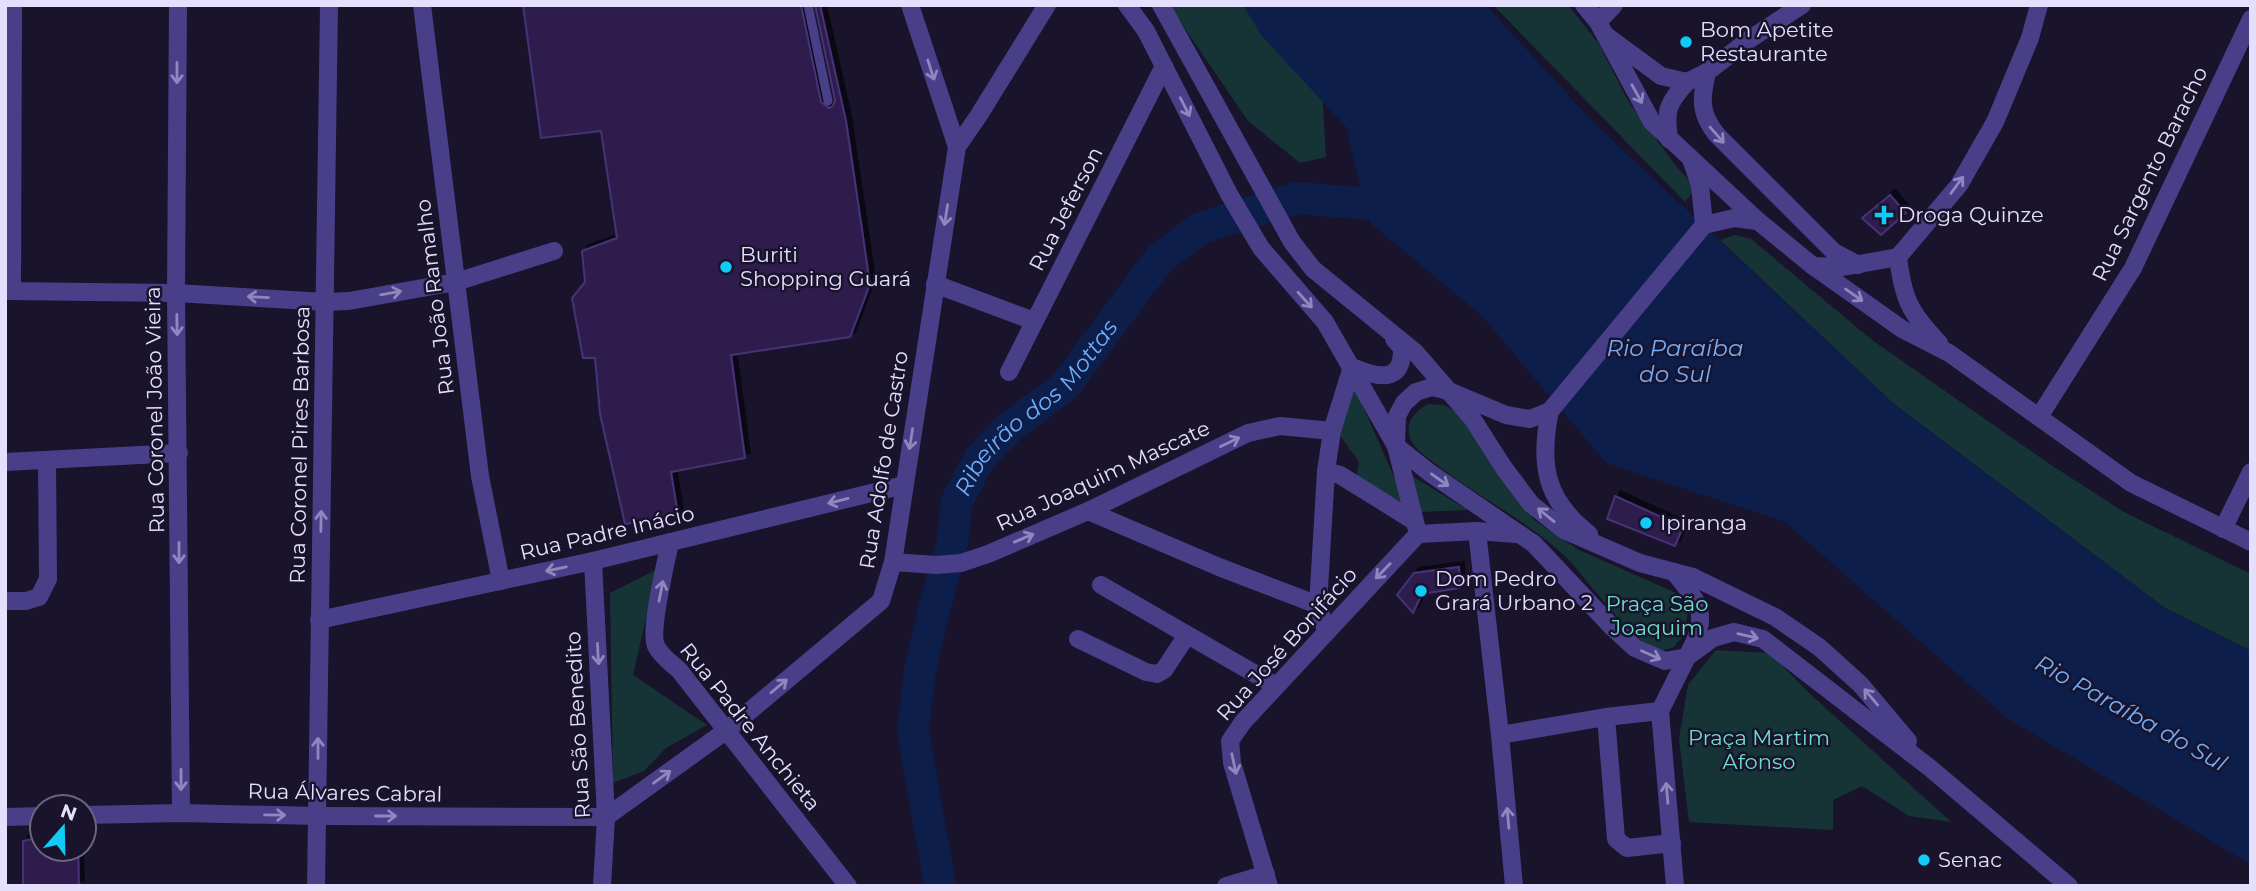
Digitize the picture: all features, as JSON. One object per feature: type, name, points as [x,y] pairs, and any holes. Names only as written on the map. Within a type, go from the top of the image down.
[{"type":"street","points":[[13,5],[8,291],[176,293],[349,301],[456,282],[554,251]]},
{"type":"street","name":"Rua Coronel João Vieira","points":[[178,5],[176,293],[181,813]]},
{"type":"street","name":"Rua Coronel Pires Barbosa","points":[[316,886],[329,5]]},
{"type":"street","name":"Rua João Ramalho","points":[[422,5],[480,476],[500,581]]},
{"type":"street","points":[[910,5],[957,147]]},
{"type":"street","name":"Rua Adolfo de Castro","points":[[606,817],[727,730],[881,601],[893,562],[957,147],[1047,5]]},
{"type":"street","points":[[1127,5],[1146,31],[1229,194],[1261,248],[1325,322],[1396,446],[1430,473],[1534,544],[1635,648],[1665,660],[1687,657],[1713,638],[1734,632],[1763,639],[1930,768],[2069,886]]},
{"type":"street","points":[[1161,5],[1292,242],[1313,270],[1415,352],[1472,418],[1531,504],[1564,530],[1640,563],[1693,577],[1774,617],[1819,648],[1861,685],[1930,768]]},
{"type":"street","points":[[1584,5],[1601,28],[1652,122],[1758,222],[1813,266],[1902,329],[1949,353],[2131,483],[2251,542]]},
{"type":"street","points":[[1601,28],[1614,5]]},
{"type":"street","points":[[1669,139],[1666,115],[1674,97],[1687,82],[1707,72],[1750,39],[1802,5]]},
{"type":"street","points":[[1813,266],[1858,265],[1898,257],[1959,185],[1995,122],[2030,38],[2039,5]]},
{"type":"street","name":"Rua Sargento Baracho","points":[[2039,417],[2133,268],[2251,19]]},
{"type":"street","points":[[1601,28],[1661,76],[1687,82]]},
{"type":"street","name":"Rua Jeferson","points":[[1009,372],[1164,66]]},
{"type":"street","points":[[1707,72],[1701,96],[1705,121],[1834,252],[1858,265]]},
{"type":"street","points":[[1690,156],[1700,185],[1703,228]]},
{"type":"street","points":[[1609,550],[1571,520],[1551,491],[1544,464],[1545,436],[1552,409],[1703,228],[1734,218],[1758,222]]},
{"type":"street","points":[[1898,257],[1901,285],[1909,306],[1921,324],[1949,353]]},
{"type":"street","points":[[935,284],[1034,321]]},
{"type":"street","points":[[1352,367],[1378,377],[1389,375],[1396,370],[1402,359],[1402,348],[1375,318]]},
{"type":"street","points":[[1326,631],[1318,605],[1326,471],[1332,431],[1352,367]]},
{"type":"street","points":[[1416,527],[1396,446],[1398,416],[1404,403],[1416,392],[1432,387],[1449,391],[1506,415],[1530,419],[1552,409]]},
{"type":"street","name":"Rua Joaquim Mascate","points":[[893,562],[936,565],[961,563],[988,554],[1088,511],[1248,433],[1280,426],[1332,431]]},
{"type":"street","points":[[5,462],[179,453]]},
{"type":"street","points":[[5,601],[26,601],[39,597],[48,579],[47,461]]},
{"type":"street","points":[[1326,471],[1340,475],[1416,527],[1519,534]]},
{"type":"street","points":[[2223,529],[2251,472]]},
{"type":"street","name":"Rua Padre Inácio","points":[[319,620],[593,561],[904,485]]},
{"type":"street","points":[[1088,511],[1219,567],[1318,605]]},
{"type":"street","name":"Rua José Bonifácio","points":[[1267,880],[1232,763],[1230,741],[1243,722],[1416,527]]},
{"type":"street","points":[[1478,531],[1514,886]]},
{"type":"street","name":"Rua Padre Anchieta","points":[[670,542],[654,628],[655,644],[727,730],[848,886]]},
{"type":"street","name":"Rua São Benedito","points":[[593,561],[606,817],[602,886]]},
{"type":"street","points":[[1674,572],[1692,594],[1702,616],[1698,636],[1660,711],[1675,886]]},
{"type":"street","points":[[1101,585],[1276,686]]},
{"type":"street","points":[[1078,639],[1146,672],[1157,674],[1164,670],[1187,635]]},
{"type":"street","points":[[1500,735],[1660,711]]},
{"type":"street","points":[[1606,717],[1616,839],[1627,848],[1672,843]]},
{"type":"street","name":"Rua Álvares Cabral","points":[[98,815],[606,817]]},
{"type":"street","points":[[5,817],[28,816]]},
{"type":"street","points":[[1226,886],[1267,880]]},
{"type":"lane","points":[[808,5],[828,101]]},
{"type":"green space","points":[[1169,5],[1266,5],[1322,88],[1326,157],[1300,163],[1248,121]]},
{"type":"green space","points":[[1493,5],[1568,5],[1599,44],[1628,101],[1676,166],[1696,188],[1685,202]]},
{"type":"green space","points":[[1735,235],[1751,239],[1872,340],[2048,463],[2124,512],[2251,574],[2251,651],[2165,608],[1894,404],[1720,240]]},
{"type":"green space","points":[[1353,384],[1406,504],[1356,478],[1359,462],[1336,430]]},
{"type":"green space","name":"Praça São Joaquim","points":[[1428,404],[1444,405],[1462,415],[1534,520],[1579,550],[1676,593],[1688,611],[1685,633],[1674,647],[1660,650],[1637,637],[1554,546],[1419,451],[1412,443],[1409,427],[1415,414]]},
{"type":"green space","points":[[1410,475],[1468,510],[1420,512]]},
{"type":"green space","points":[[657,569],[633,675],[707,725],[666,748],[644,771],[613,783],[610,593]]},
{"type":"green space","name":"Praça Martim Afonso","points":[[1716,650],[1770,653],[1807,691],[1951,822],[1909,816],[1862,786],[1833,800],[1833,830],[1689,822],[1679,739],[1688,685]]},
{"type":"water","name":"Rio Paraíba do Sul","points":[[1243,5],[1486,5],[1592,121],[1894,404],[2165,608],[2251,651],[2251,865],[2007,718],[1785,522],[1606,463],[1482,316],[1369,222],[1346,127],[1261,35]]},
{"type":"building","name":"Buriti Shopping Guará","points":[[523,5],[801,5],[821,102],[829,108],[835,100],[815,5],[820,5],[846,121],[870,284],[850,337],[731,355],[745,458],[671,472],[678,515],[625,524],[600,414],[595,358],[583,358],[572,298],[585,282],[582,251],[617,238],[601,131],[541,138]]},
{"type":"building","name":"Droga Quinze","points":[[1890,195],[1906,213],[1881,235],[1862,218]]},
{"type":"building","name":"Ipiranga","points":[[1615,496],[1683,527],[1675,546],[1607,519]]},
{"type":"building","name":"Dom Pedro Grará Urbano 2","points":[[1459,567],[1460,588],[1422,594],[1413,613],[1397,595],[1414,573]]},
{"type":"building","points":[[28,840],[28,863],[78,863],[79,886],[23,886],[23,841]]},
{"type":"waterway","name":"Ribeirão dos Mottas","points":[[940,886],[913,730],[920,670],[952,545],[957,501],[980,458],[1010,427],[1065,386],[1160,258],[1201,228],[1296,198],[1372,204],[1402,190]]},
{"type":"place","name":"Bom Apetite Restaurante","points":[[1686,42]]},
{"type":"place","name":"Droga Quinze","points":[[1884,215]]},
{"type":"place","name":"Buriti Shopping Guará","points":[[726,267]]},
{"type":"place","name":"Ipiranga","points":[[1646,523]]},
{"type":"place","name":"Dom Pedro Grará Urbano 2","points":[[1421,591]]},
{"type":"place","name":"Senac","points":[[1924,860]]}]
